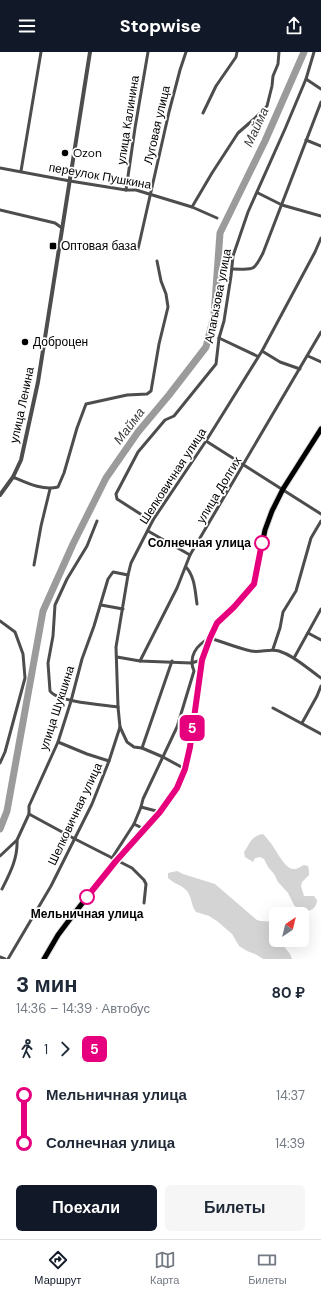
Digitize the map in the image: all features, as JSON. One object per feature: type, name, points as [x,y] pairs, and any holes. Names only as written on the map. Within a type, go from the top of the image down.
[{"type":"main road","points":[[44,959],[73,914],[114,859],[145,830],[177,788],[185,769],[190,747],[202,660],[210,638],[217,623],[234,607],[254,584],[265,530],[272,511],[321,429]]},
{"type":"street","points":[[21,171],[41,52]]},
{"type":"street","name":"улица Ленина","points":[[0,495],[13,477],[21,460],[38,382],[90,52]]},
{"type":"street","name":"улица Калинина","points":[[126,190],[148,52]]},
{"type":"street","name":"Луговая улица","points":[[138,250],[169,112],[186,52]]},
{"type":"street","points":[[203,114],[216,86],[236,57],[237,52]]},
{"type":"street","points":[[192,207],[238,133],[267,106],[273,76],[278,64],[279,52]]},
{"type":"street","name":"Алагызова улица","points":[[153,520],[142,515],[117,499],[116,494],[138,452],[165,420],[174,416],[216,364],[219,338],[224,321],[233,256],[243,226],[306,79],[314,52]]},
{"type":"street","points":[[306,79],[321,89]]},
{"type":"street","points":[[232,269],[252,269],[256,267],[263,254],[321,102]]},
{"type":"street","points":[[306,140],[321,146]]},
{"type":"street","name":"переулок Пушкина","points":[[0,168],[70,181],[126,190],[136,190],[192,207],[217,218]]},
{"type":"street","points":[[258,193],[282,205],[321,216]]},
{"type":"street","points":[[0,210],[55,223],[62,228]]},
{"type":"street","name":"Шелковичная улица","points":[[7,959],[51,886],[75,839],[92,804],[109,761],[120,727],[116,647],[131,563],[153,520],[206,441],[257,356],[262,351],[321,238]]},
{"type":"street","points":[[13,477],[50,489],[58,487],[64,473],[77,428],[86,404],[127,395],[147,394],[150,391],[168,307],[157,261]]},
{"type":"street","name":"улица Долгих","points":[[140,661],[174,594],[190,555],[321,332]]},
{"type":"street","points":[[219,338],[257,356]]},
{"type":"street","points":[[262,351],[280,362],[300,369]]},
{"type":"street","points":[[308,356],[321,362]]},
{"type":"street","points":[[206,441],[321,514]]},
{"type":"street","points":[[0,487],[5,489]]},
{"type":"street","points":[[34,565],[40,526],[50,489]]},
{"type":"street","points":[[97,520],[87,546],[67,579],[55,605],[53,636],[48,663],[50,691],[56,696],[71,701],[118,707]]},
{"type":"street","points":[[273,649],[280,628],[283,612],[296,591],[311,538],[321,521]]},
{"type":"street","points":[[148,531],[190,555]]},
{"type":"street","points":[[186,567],[190,572],[195,586],[197,604]]},
{"type":"street","name":"улица Шукшина","points":[[0,856],[17,840],[29,814],[28,806],[58,742],[82,659],[108,579],[113,572],[128,575]]},
{"type":"street","points":[[100,605],[123,609]]},
{"type":"street","points":[[294,658],[321,609]]},
{"type":"street","points":[[0,621],[16,632],[23,654],[25,678],[5,752],[0,763]]},
{"type":"street","points":[[308,633],[321,640]]},
{"type":"street","points":[[114,859],[134,824],[143,799],[177,728],[194,671],[191,663],[194,652],[203,641],[210,638],[252,652],[264,652],[273,649],[294,658],[321,678]]},
{"type":"street","points":[[117,657],[140,661],[172,661],[191,663],[202,660]]},
{"type":"street","points":[[142,748],[172,661]]},
{"type":"street","points":[[302,723],[321,686]]},
{"type":"street","points":[[273,708],[321,734]]},
{"type":"street","points":[[120,727],[127,742],[134,747],[142,748],[163,757],[185,769]]},
{"type":"street","points":[[58,742],[109,761]]},
{"type":"street","points":[[141,807],[160,812]]},
{"type":"street","points":[[29,814],[132,868],[146,884],[144,903]]},
{"type":"street","points":[[134,824],[145,830]]},
{"type":"street","points":[[2,889],[11,872],[18,851],[17,840]]},
{"type":"street","points":[[0,957],[7,959]]},
{"type":"shaded area","points":[[263,834],[284,863],[291,869],[297,869],[304,865],[308,866],[309,875],[302,882],[301,886],[304,896],[314,896],[317,900],[312,910],[309,910],[309,907],[296,907],[288,893],[278,882],[264,859],[260,857],[255,858],[253,862],[245,857],[244,852],[252,840]]},
{"type":"shaded area","points":[[177,871],[215,884],[257,920],[269,922],[269,947],[284,947],[292,959],[263,959],[239,946],[232,934],[217,921],[209,916],[196,912],[187,891],[168,878],[168,873]]},
{"type":"waterway","name":"Майма","points":[[0,829],[7,811],[43,611],[73,544],[106,478],[138,432],[206,347],[214,316],[220,233],[265,141],[304,52]]},
{"type":"bus line","name":"5","points":[[87,897],[116,861],[160,812],[177,788],[185,769],[190,747],[202,660],[217,623],[234,607],[254,584],[262,543]]},
{"type":"place","name":"Ozon","points":[[65,153]]},
{"type":"place","name":"Оптовая база","points":[[53,246]]},
{"type":"place","name":"Доброцен","points":[[25,342]]},
{"type":"place","name":"Солнечная улица","points":[[262,543]]},
{"type":"place","name":"Мельничная улица","points":[[87,897]]}]
